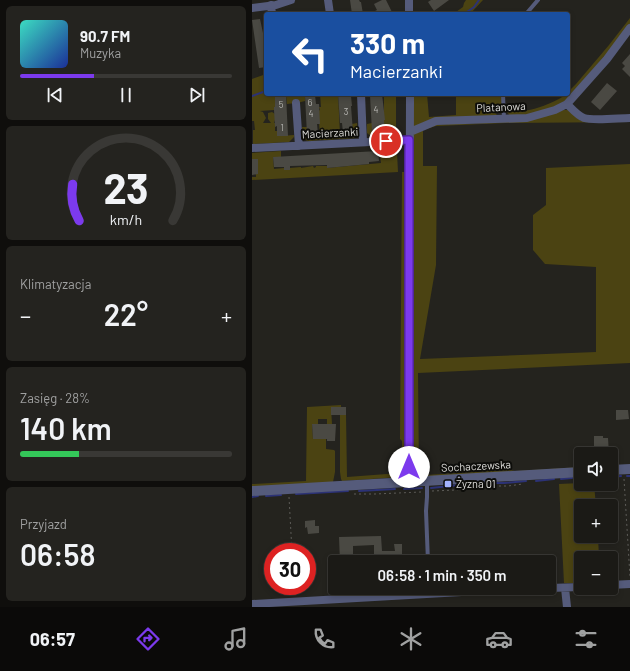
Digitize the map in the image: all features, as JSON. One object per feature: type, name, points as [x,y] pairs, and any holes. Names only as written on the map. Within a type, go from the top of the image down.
[{"type":"street","points":[[252,8],[291,0]]},
{"type":"street","points":[[328,0],[330,12]]},
{"type":"street","points":[[409,0],[409,12]]},
{"type":"street","name":"Platanowa","points":[[410,136],[436,121],[527,118],[555,110],[567,104],[607,58],[630,28]]},
{"type":"street","points":[[361,96],[363,142]]},
{"type":"street","points":[[409,482],[410,96]]},
{"type":"street","points":[[296,104],[299,146]]},
{"type":"street","points":[[567,104],[576,113],[584,118],[630,118]]},
{"type":"street","name":"Macierzanki","points":[[252,148],[363,142],[410,136]]},
{"type":"street","name":"Sochaczewska","points":[[252,491],[290,494],[409,482],[427,486],[574,473]]},
{"type":"street","points":[[618,585],[630,584]]},
{"type":"street","points":[[556,588],[574,587]]},
{"type":"street","points":[[565,588],[567,607]]},
{"type":"street","points":[[252,604],[372,595]]},
{"type":"lane","points":[[528,12],[538,0]]},
{"type":"lane","points":[[503,96],[504,119]]},
{"type":"lane","points":[[427,486],[426,511],[428,555]]},
{"type":"path","points":[[627,469],[630,580]]},
{"type":"path","points":[[495,486],[528,484]]},
{"type":"path","points":[[353,494],[375,494],[427,486],[456,490],[474,487]]},
{"type":"path","points":[[290,494],[292,543]]},
{"type":"shaded area","points":[[466,0],[483,0],[472,12],[456,12],[463,7]]},
{"type":"shaded area","points":[[630,18],[630,26],[570,95],[570,90]]},
{"type":"shaded area","points":[[264,75],[264,96],[275,96],[274,110],[260,111],[263,112],[266,118],[263,123],[271,123],[268,119],[268,113],[272,112],[275,114],[275,131],[277,131],[278,136],[294,135],[289,142],[253,144],[253,130],[255,130],[254,121],[252,121],[252,79]]},
{"type":"shaded area","points":[[286,96],[305,96],[305,101],[287,104]]},
{"type":"shaded area","points":[[320,96],[338,96],[340,134],[349,134],[349,132],[353,132],[352,124],[357,123],[358,134],[354,138],[307,141],[303,136],[302,127],[307,127],[312,136],[320,135],[318,111],[320,110],[319,107],[321,107]]},
{"type":"shaded area","points":[[384,96],[396,96],[396,133],[389,137],[373,138],[367,133],[367,124],[372,123],[372,132],[384,132]]},
{"type":"shaded area","points":[[413,96],[427,96],[429,117],[456,115],[456,96],[502,96],[502,107],[500,111],[495,113],[497,115],[413,127]]},
{"type":"shaded area","points":[[564,96],[569,96],[565,101],[553,108],[527,116],[509,115],[507,111],[520,112],[538,108]]},
{"type":"shaded area","points":[[568,110],[581,121],[630,122],[506,123],[436,126],[423,130],[423,166],[437,166],[436,265],[420,359],[596,352],[596,267],[545,264],[533,250],[533,215],[546,205],[546,168],[630,164],[630,363],[418,373],[419,473],[425,475],[574,467],[574,469],[418,478],[413,472],[413,366],[411,366],[411,140],[414,133],[431,126],[442,124],[528,120],[555,112]]},
{"type":"shaded area","points":[[389,145],[397,152],[398,172],[252,180],[252,177],[256,177],[256,174],[258,174],[258,159],[252,159],[252,153],[281,151],[281,157],[273,157],[274,169],[284,168],[284,170],[290,170],[290,168],[313,166],[314,168],[316,166],[327,166],[327,168],[381,163],[380,156],[378,156],[378,151],[372,152],[371,146]]},
{"type":"shaded area","points":[[402,172],[405,172],[406,473],[404,477],[402,477],[402,441],[400,439]]},
{"type":"shaded area","points":[[341,405],[341,407],[331,407],[332,424],[327,424],[327,419],[318,419],[318,424],[312,424],[313,439],[321,439],[326,434],[326,449],[335,451],[335,472],[333,482],[252,488],[252,484],[306,481],[307,407]]},
{"type":"shaded area","points":[[340,415],[346,415],[347,477],[400,473],[400,477],[342,481],[340,472]]},
{"type":"shaded area","points":[[574,483],[574,491],[595,491],[595,499],[574,499],[574,543],[598,543],[599,551],[574,551],[574,583],[564,583],[559,484]]},
{"type":"building","points":[[350,0],[359,0],[361,2],[363,12],[352,12]]},
{"type":"building","points":[[382,0],[386,0],[392,12],[373,12],[377,10],[374,4]]},
{"type":"building","points":[[431,0],[449,0],[434,11],[428,2]]},
{"type":"building","points":[[260,19],[264,38],[264,67],[259,68],[252,20]]},
{"type":"building","points":[[630,54],[630,77],[622,69],[625,66],[622,63]]},
{"type":"building","points":[[607,83],[617,91],[600,110],[591,102]]},
{"type":"building","points":[[275,96],[286,96],[288,136],[277,136],[277,126],[275,127]]},
{"type":"building","points":[[305,96],[315,96],[316,104],[319,104],[320,124],[317,124],[318,134],[307,135]]},
{"type":"building","points":[[338,96],[351,96],[353,132],[343,133],[342,123],[340,123]]},
{"type":"building","points":[[370,96],[382,96],[385,132],[372,132]]},
{"type":"building","points":[[378,151],[379,161],[369,162],[369,164],[327,168],[327,165],[290,166],[290,170],[284,170],[284,167],[274,167],[273,157]]},
{"type":"building","points":[[252,159],[258,159],[258,174],[252,175]]},
{"type":"building","points":[[331,407],[346,407],[346,415],[331,415]]},
{"type":"building","points":[[616,410],[628,410],[629,419],[616,420]]},
{"type":"building","points":[[312,424],[336,424],[335,441],[327,441],[327,439],[313,439]]},
{"type":"building","points":[[594,436],[603,436],[603,438],[608,438],[609,447],[594,447]]},
{"type":"building","points":[[315,520],[315,526],[319,526],[319,533],[308,534],[307,527],[305,528],[305,521]]},
{"type":"building","points":[[381,536],[382,551],[395,551],[394,544],[402,544],[402,555],[374,555],[374,545],[353,546],[353,555],[340,555],[339,537]]},
{"type":"waterway","points":[[467,12],[474,7],[479,0]]},
{"type":"waterway","points":[[252,96],[264,92]]},
{"type":"waterway","points":[[561,479],[572,478]]},
{"type":"waterway","points":[[536,481],[554,479]]},
{"type":"waterway","points":[[478,483],[526,481]]},
{"type":"waterway","points":[[431,488],[469,484]]},
{"type":"waterway","points":[[404,489],[422,488]]},
{"type":"waterway","points":[[359,491],[395,489]]},
{"type":"waterway","points":[[296,494],[348,491]]},
{"type":"waterway","points":[[266,496],[281,495]]},
{"type":"waterway","points":[[252,497],[258,496]]},
{"type":"place","name":"Żyzna 01","points":[[448,484]]},
{"type":"route","points":[[386,141],[409,140],[409,467]]}]
